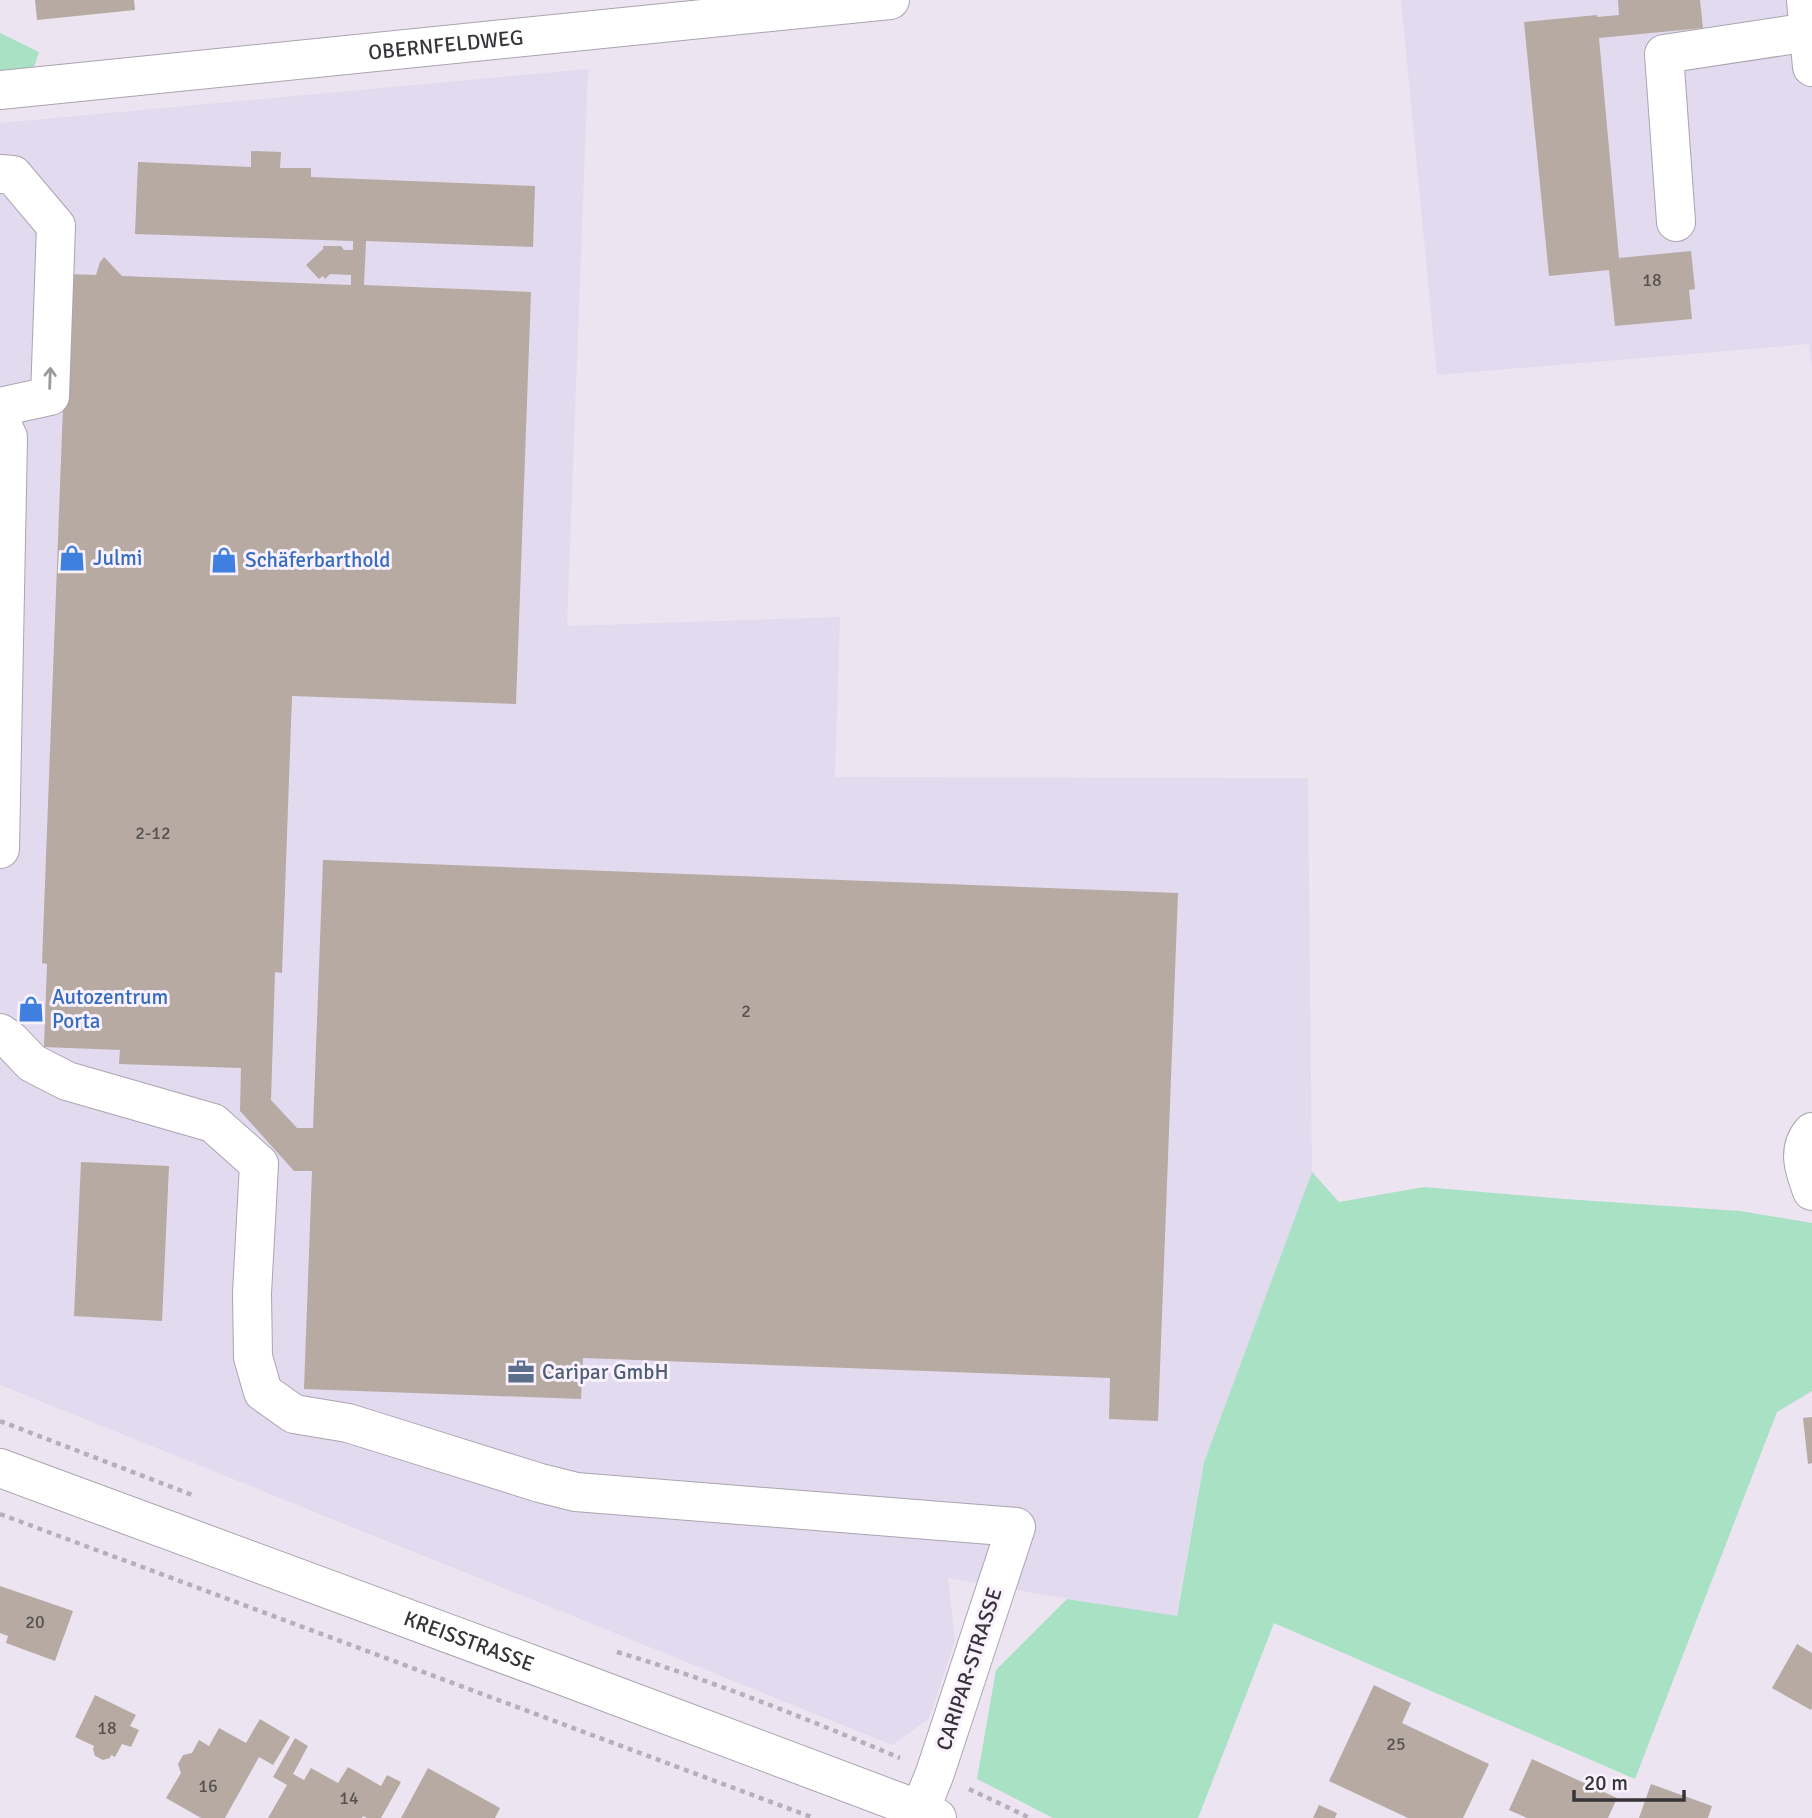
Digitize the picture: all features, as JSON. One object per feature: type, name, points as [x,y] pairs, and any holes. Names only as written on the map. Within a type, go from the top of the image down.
[{"type":"street","name":"OBERNFELDWEG","points":[[0,90],[890,0]]},
{"type":"street","points":[[1676,222],[1664,54],[1809,33]]},
{"type":"street","points":[[0,174],[13,175],[56,226],[50,396],[0,407]]},
{"type":"street","points":[[0,420],[8,437],[0,849]]},
{"type":"street","name":"CARIPAR-STRASSE","points":[[0,1033],[32,1063],[67,1082],[213,1123],[259,1164],[252,1293],[253,1357],[263,1392],[294,1414],[348,1423],[576,1492],[1016,1527],[935,1773],[928,1814]]},
{"type":"street","points":[[1812,1132],[1805,1140],[1802,1165],[1812,1191]]},
{"type":"street","name":"KREISSTRASSE","points":[[0,1468],[928,1814]]},
{"type":"path","points":[[0,1514],[814,1818]]},
{"type":"path","points":[[935,1773],[1030,1818]]},
{"type":"shaded area","points":[[1401,0],[1812,0],[1812,367],[1809,344],[1437,375]]},
{"type":"shaded area","points":[[588,69],[567,626],[840,617],[835,777],[1308,778],[1312,1172],[1204,1462],[1176,1617],[948,1578],[955,1640],[929,1719],[892,1745],[0,1385],[0,123]]},
{"type":"green space","points":[[0,33],[39,52],[34,67],[0,73]]},
{"type":"green space","points":[[1312,1172],[1339,1202],[1424,1187],[1740,1211],[1812,1223],[1812,1391],[1777,1412],[1635,1779],[1274,1623],[1198,1818],[1053,1818],[977,1779],[996,1670],[1067,1599],[1177,1616],[1204,1462]]},
{"type":"building","points":[[35,0],[134,0],[135,10],[37,20]]},
{"type":"building","points":[[1618,0],[1700,0],[1703,28],[1599,38],[1619,258],[1691,251],[1695,289],[1689,290],[1692,319],[1615,326],[1609,270],[1549,276],[1524,22],[1619,15]]},
{"type":"building","points":[[251,151],[281,152],[280,168],[311,168],[311,177],[535,186],[533,247],[366,241],[364,285],[531,292],[516,704],[292,696],[282,973],[275,972],[271,1100],[297,1128],[313,1128],[323,860],[1178,893],[1158,1421],[1109,1419],[1110,1378],[583,1358],[581,1399],[304,1389],[312,1171],[294,1171],[240,1111],[241,1068],[119,1064],[120,1050],[44,1047],[47,964],[42,963],[68,274],[96,275],[104,257],[122,276],[351,285],[351,275],[330,274],[325,279],[323,276],[319,279],[306,265],[323,246],[341,246],[344,250],[353,250],[353,241],[135,234],[138,162],[251,167]]},
{"type":"building","points":[[81,1162],[169,1166],[162,1321],[74,1316]]},
{"type":"building","points":[[1812,1417],[1812,1463],[1808,1464],[1803,1418]]},
{"type":"building","points":[[0,1586],[73,1611],[55,1661],[6,1643],[8,1636],[0,1633]]},
{"type":"building","points":[[1797,1644],[1812,1653],[1811,1710],[1772,1688]]},
{"type":"building","points":[[1374,1685],[1411,1703],[1402,1723],[1489,1764],[1463,1818],[1408,1818],[1329,1781]]},
{"type":"building","points":[[95,1695],[136,1715],[130,1726],[139,1730],[131,1747],[122,1744],[115,1757],[111,1755],[103,1760],[95,1756],[94,1746],[75,1737]]},
{"type":"building","points":[[260,1719],[290,1737],[273,1765],[259,1757],[225,1818],[201,1818],[166,1798],[181,1773],[178,1764],[183,1755],[192,1753],[199,1740],[209,1746],[219,1728],[246,1743]]},
{"type":"building","points":[[295,1738],[308,1746],[293,1774],[304,1780],[311,1768],[338,1783],[348,1767],[381,1786],[387,1775],[401,1782],[381,1818],[268,1818],[287,1785],[273,1777]]},
{"type":"building","points":[[1532,1759],[1617,1798],[1608,1818],[1527,1818],[1509,1810]]},
{"type":"building","points":[[428,1768],[500,1808],[495,1818],[401,1818]]},
{"type":"building","points":[[1651,1784],[1712,1806],[1708,1818],[1639,1818]]},
{"type":"building","points":[[1319,1805],[1337,1813],[1335,1818],[1313,1818]]},
{"type":"place","name":"Julmi","points":[[72,558]]},
{"type":"place","name":"Schäferbarthold","points":[[224,560]]},
{"type":"place","name":"Autozentrum Porta","points":[[31,1009]]},
{"type":"place","name":"Caripar GmbH","points":[[521,1372]]}]
